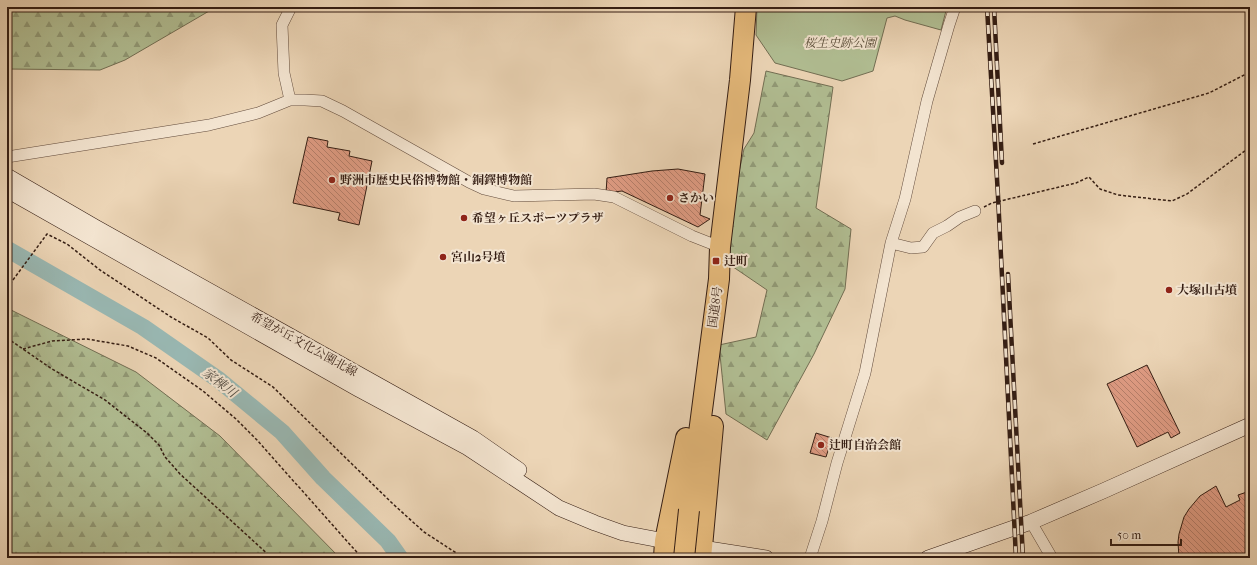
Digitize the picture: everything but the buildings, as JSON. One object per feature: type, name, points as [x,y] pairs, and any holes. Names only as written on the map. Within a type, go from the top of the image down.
[{"type":"highway","name":"国道8号","points":[[684,558],[719,279],[720,247],[740,80],[746,7]]},
{"type":"highway","points":[[665,549],[693,406],[708,359]]},
{"type":"highway","points":[[702,553],[714,418],[713,386],[708,359]]},
{"type":"main road","name":"希望が丘文化公園北線","points":[[7,176],[102,231],[474,438],[595,523]]},
{"type":"main road","name":"希望が丘文化公園北線","points":[[7,190],[360,390],[468,448],[559,508],[665,549],[766,558]]},
{"type":"main road","points":[[928,558],[1031,522],[1250,425]]},
{"type":"street","points":[[290,100],[284,72],[282,25],[292,7]]},
{"type":"street","points":[[810,558],[865,373],[891,243],[905,199],[927,100],[955,7]]},
{"type":"street","points":[[7,157],[209,125],[258,113],[290,100],[322,101],[343,111],[484,189],[514,196],[594,194],[614,197],[692,236],[720,247]]},
{"type":"street","points":[[891,243],[911,248],[923,247],[933,233],[960,217],[975,211]]},
{"type":"street","points":[[1031,522],[1052,558]]},
{"type":"path","points":[[1033,144],[1209,93],[1250,72]]},
{"type":"path","points":[[975,211],[992,203],[1076,183],[1090,177],[1100,189],[1118,194],[1172,200],[1187,194],[1250,147]]},
{"type":"path","points":[[7,288],[47,234],[67,244],[100,270],[171,317],[208,338],[232,360],[273,387],[393,504],[424,532],[464,558]]},
{"type":"path","points":[[7,338],[52,369],[105,400],[147,433],[159,445],[165,457],[180,474],[272,558]]},
{"type":"path","points":[[23,349],[52,342],[87,339],[128,346],[156,358],[203,391],[236,419],[257,440],[362,558]]},
{"type":"green space","points":[[7,7],[216,7],[125,60],[100,70],[7,69]]},
{"type":"green space","name":"桜生史跡公園","points":[[757,7],[947,7],[941,30],[895,16],[887,18],[873,71],[842,81],[775,63],[756,35]]},
{"type":"green space","points":[[766,71],[833,87],[816,208],[851,229],[845,289],[814,354],[767,440],[726,414],[719,345],[756,337],[767,290],[720,258],[744,149],[754,133]]},
{"type":"green space","points":[[7,308],[136,372],[220,436],[340,558],[7,558]]},
{"type":"waterway","name":"家棟川","points":[[7,249],[143,327],[219,380],[282,432],[323,478],[388,541],[400,558]]},
{"type":"railway","points":[[987,7],[1016,558]]},
{"type":"railway","points":[[994,7],[1002,163]]},
{"type":"railway","points":[[1008,274],[1023,558]]},
{"type":"place","name":"野洲市歴史民俗博物館・銅鐸博物館","points":[[332,180]]},
{"type":"place","name":"さかい","points":[[670,198]]},
{"type":"place","name":"希望ヶ丘スポーツプラザ","points":[[464,218]]},
{"type":"place","name":"宮山2号墳","points":[[443,257]]},
{"type":"place","name":"辻町","points":[[716,261]]},
{"type":"place","name":"大塚山古墳","points":[[1169,290]]},
{"type":"place","name":"辻町自治会館","points":[[821,445]]}]
